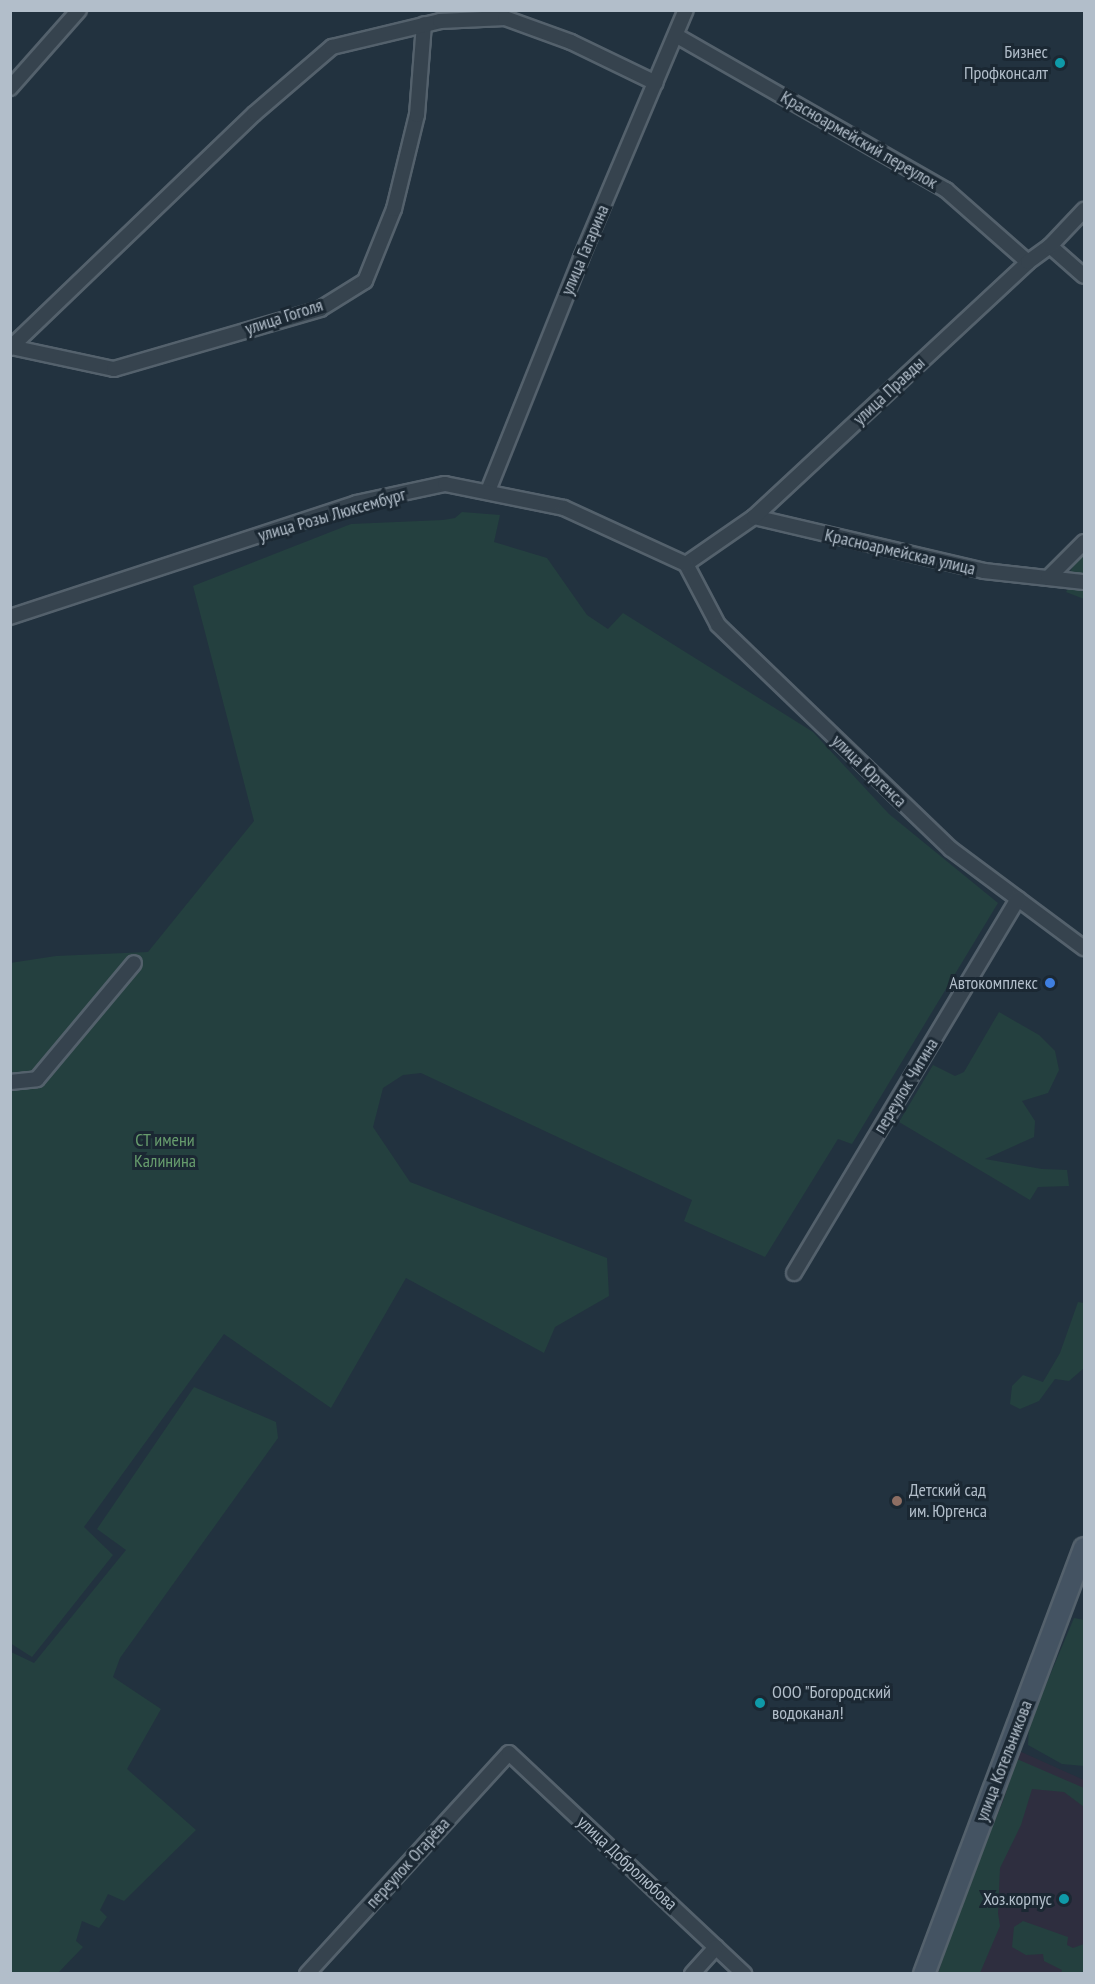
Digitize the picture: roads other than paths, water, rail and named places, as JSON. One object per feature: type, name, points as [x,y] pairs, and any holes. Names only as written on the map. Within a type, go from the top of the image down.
[{"type":"street","points":[[10,88],[79,10]]},
{"type":"street","name":"улица Гагарина","points":[[488,491],[581,258],[677,36],[686,10]]},
{"type":"street","name":"улица Гоголя","points":[[11,347],[254,114],[332,47],[424,24],[505,18],[571,42],[656,83]]},
{"type":"street","name":"улица Гоголя","points":[[11,347],[114,369],[320,309],[365,281],[394,209],[417,115],[424,24]]},
{"type":"street","name":"Красноармейский переулок","points":[[677,36],[946,190],[1028,261]]},
{"type":"street","name":"улица Правды","points":[[686,564],[754,517],[1028,261],[1050,246],[1084,210]]},
{"type":"street","points":[[1050,246],[1084,276]]},
{"type":"street","name":"улица Розы Люксембург","points":[[10,617],[356,503],[445,484],[564,508],[686,564]]},
{"type":"street","name":"Красноармейская улица","points":[[754,517],[984,571],[1084,582]]},
{"type":"street","points":[[1048,578],[1084,542]]},
{"type":"street","name":"улица Юргенса","points":[[686,564],[718,625],[951,849],[1084,948]]},
{"type":"street","name":"переулок Чигина","points":[[794,1273],[1018,898]]},
{"type":"street","points":[[10,1082],[37,1079],[134,963]]},
{"type":"street","name":"улица Котельникова","points":[[924,1974],[1084,1548]]},
{"type":"street","name":"улица Добролюбова","points":[[509,1753],[744,1974]]},
{"type":"street","name":"переулок Огарёва","points":[[307,1974],[509,1753]]},
{"type":"street","points":[[692,1974],[716,1947]]},
{"type":"place","name":"Бизнес Профконсалт","points":[[1060,63]]},
{"type":"place","name":"Автокомплекс","points":[[1050,983]]},
{"type":"place","name":"Детский сад им. Юргенса","points":[[897,1501]]},
{"type":"place","name":"ООО \"Богородский водоканал!","points":[[760,1703]]},
{"type":"place","name":"Хоз.корпус","points":[[1064,1899]]},
{"type":"park label","name":"СТ имени Калинина","points":[[165,1151]]}]
